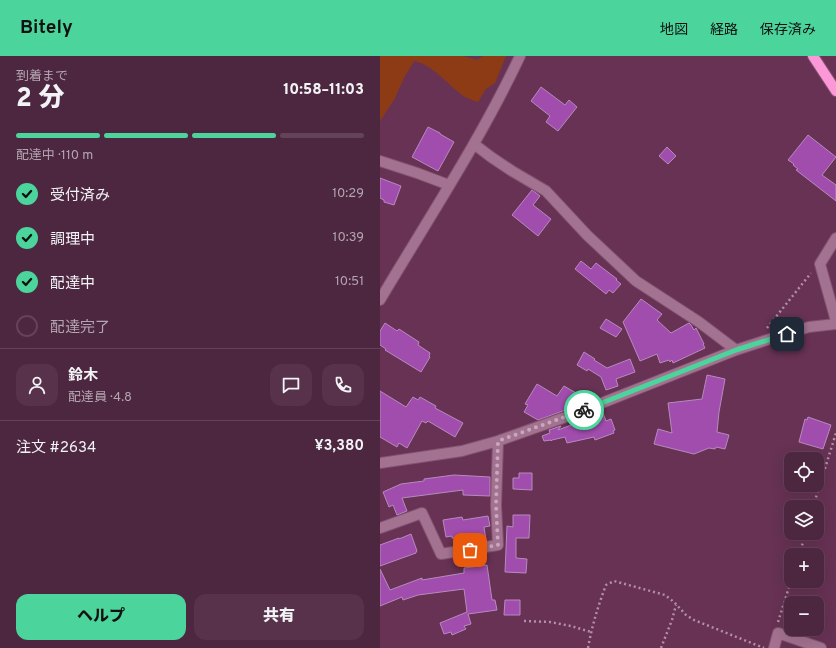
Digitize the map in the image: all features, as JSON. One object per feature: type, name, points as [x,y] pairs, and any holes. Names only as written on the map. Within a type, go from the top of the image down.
[{"type":"main road","points":[[814,56],[836,92]]},
{"type":"street","points":[[380,300],[474,144],[504,90],[520,56]]},
{"type":"street","points":[[474,144],[502,164],[546,191],[587,234],[636,281],[699,322],[736,350]]},
{"type":"street","points":[[380,161],[449,185]]},
{"type":"street","points":[[380,463],[462,451],[498,441],[574,414],[756,343],[808,327],[836,323],[820,264],[836,238]]},
{"type":"street","points":[[380,528],[422,513],[441,554],[498,545],[496,505],[498,441]]},
{"type":"street","points":[[774,648],[778,633],[822,648]]},
{"type":"path","points":[[756,343],[814,269],[820,264]]},
{"type":"path","points":[[816,500],[836,433]]},
{"type":"path","points":[[588,648],[591,632],[606,585],[614,581],[665,595],[686,615],[694,620],[765,648]]},
{"type":"path","points":[[778,633],[778,625],[789,588]]},
{"type":"path","points":[[660,648],[672,620],[676,604]]},
{"type":"path","points":[[524,621],[550,622],[591,632]]},
{"type":"shaded area","points":[[380,56],[463,56],[477,60],[483,56],[506,56],[495,83],[486,89],[478,102],[467,98],[427,66],[414,61],[394,100],[380,121]]},
{"type":"building","points":[[541,87],[565,105],[569,100],[577,107],[558,131],[546,122],[550,116],[531,101]]},
{"type":"building","points":[[428,127],[454,142],[438,171],[412,157]]},
{"type":"building","points":[[808,135],[836,157],[822,175],[836,185],[836,201],[796,170],[798,169],[788,160]]},
{"type":"building","points":[[667,147],[676,156],[668,164],[659,156]]},
{"type":"building","points":[[380,178],[401,186],[394,205],[384,202],[384,200],[380,198]]},
{"type":"building","points":[[532,190],[540,196],[533,205],[551,219],[538,236],[512,215]]},
{"type":"building","points":[[581,261],[591,269],[596,263],[617,279],[616,280],[621,284],[613,293],[609,290],[606,294],[575,269]]},
{"type":"building","points":[[641,299],[662,314],[657,320],[671,333],[689,323],[694,330],[696,328],[705,348],[673,363],[672,360],[670,362],[669,360],[660,363],[657,354],[640,361],[623,322]]},
{"type":"building","points":[[606,319],[622,329],[616,337],[600,328]]},
{"type":"building","points":[[385,323],[397,331],[399,329],[419,342],[418,345],[430,353],[430,357],[421,372],[385,350],[386,349],[380,345],[380,331]]},
{"type":"building","points":[[584,352],[607,368],[630,359],[635,372],[616,379],[618,386],[606,390],[601,377],[588,369],[587,371],[577,365]]},
{"type":"building","points":[[707,375],[725,379],[717,432],[729,435],[725,449],[716,447],[715,449],[709,448],[694,454],[654,444],[658,429],[672,433],[668,403],[702,399]]},
{"type":"building","points":[[537,384],[557,396],[564,386],[576,393],[575,395],[578,397],[571,408],[538,420],[524,412],[528,405],[525,404]]},
{"type":"building","points":[[380,391],[406,407],[413,397],[418,400],[420,397],[436,406],[435,408],[463,423],[455,437],[428,421],[426,423],[422,421],[407,448],[399,443],[397,447],[380,437]]},
{"type":"building","points":[[603,413],[606,421],[611,419],[615,430],[613,431],[614,433],[595,440],[594,437],[567,443],[565,437],[551,441],[544,441],[542,436],[550,433],[549,430],[561,426],[558,430]]},
{"type":"building","points":[[808,417],[831,425],[823,449],[799,442],[805,419],[807,420]]},
{"type":"building","points":[[519,473],[532,473],[532,490],[513,489],[513,478],[519,478]]},
{"type":"building","points":[[454,475],[490,477],[490,496],[463,495],[463,490],[402,498],[407,511],[397,515],[393,505],[389,507],[383,492],[401,484]]},
{"type":"building","points":[[513,515],[530,515],[529,538],[516,538],[516,558],[527,559],[526,573],[505,572],[507,526],[513,527]]},
{"type":"building","points":[[488,516],[490,526],[484,527],[486,540],[476,542],[475,537],[455,541],[452,536],[446,537],[443,520],[462,517],[463,520]]},
{"type":"building","points":[[411,534],[417,551],[416,553],[380,566],[380,545]]},
{"type":"building","points":[[487,565],[492,600],[495,600],[497,610],[468,614],[471,624],[464,626],[466,629],[452,635],[451,632],[444,634],[440,623],[467,612],[464,589],[418,595],[403,600],[402,597],[380,606],[380,569],[390,590],[422,578],[422,580],[464,573],[464,568]]},
{"type":"building","points":[[505,600],[520,600],[520,615],[504,615]]},
{"type":"way so far","points":[[470,550],[498,545],[496,505],[498,441],[584,410]]},
{"type":"route","points":[[584,410],[736,350],[787,334]]}]
